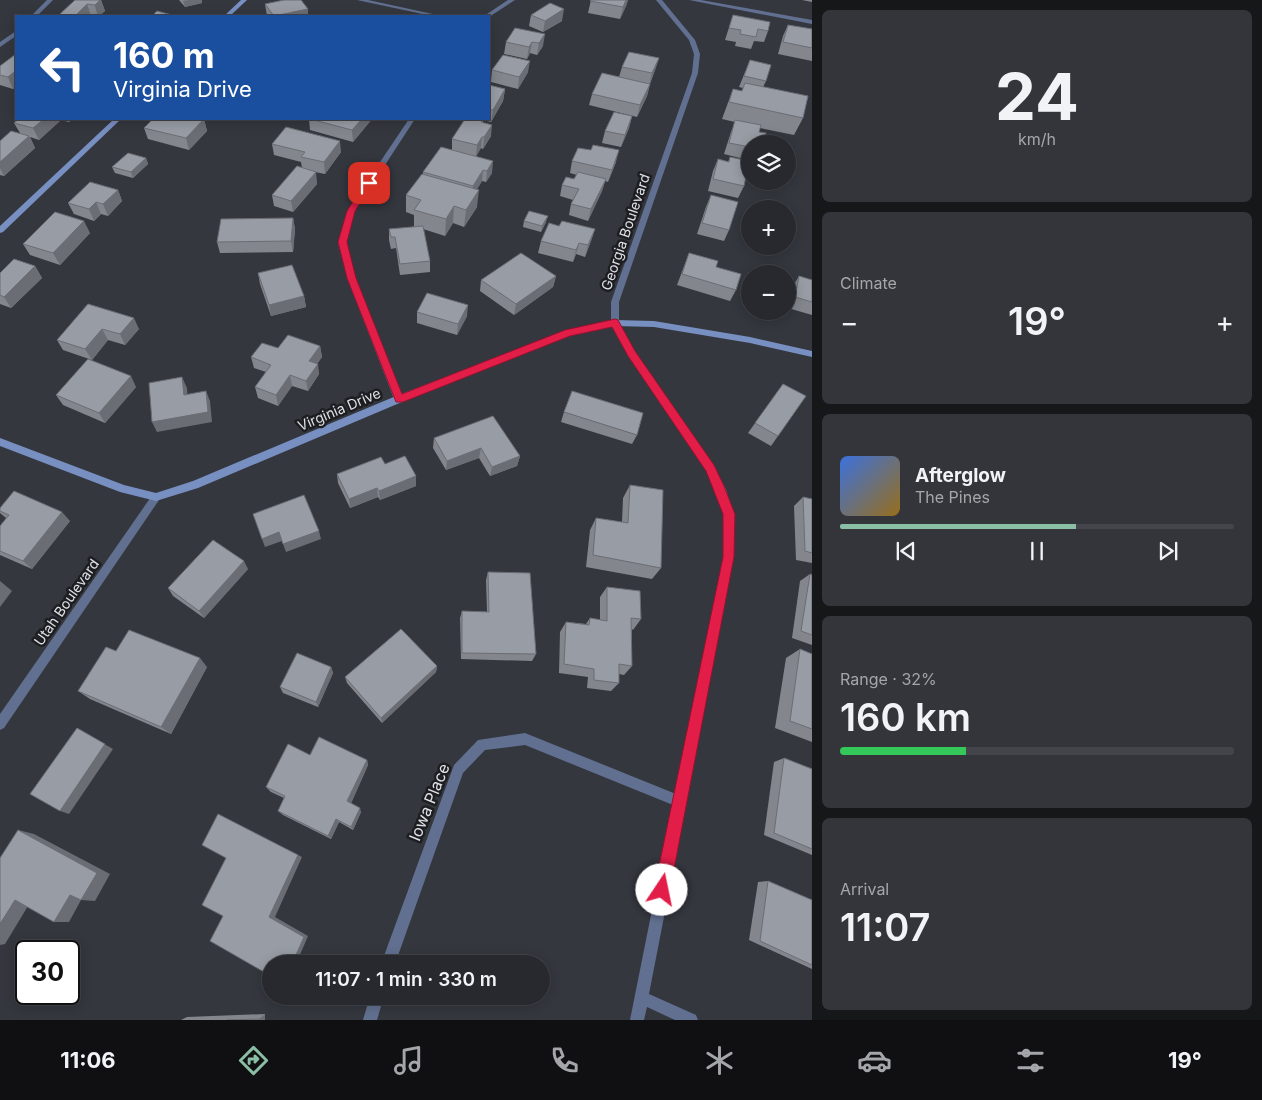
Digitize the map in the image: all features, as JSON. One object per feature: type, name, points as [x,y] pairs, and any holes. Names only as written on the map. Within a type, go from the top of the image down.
[{"type":"street","points":[[35,15],[50,0]]},
{"type":"street","points":[[228,15],[244,0]]},
{"type":"street","points":[[360,0],[434,15]]},
{"type":"street","points":[[488,15],[512,0]]},
{"type":"street","name":"Georgia Boulevard","points":[[615,323],[615,302],[696,74],[697,54],[692,40],[659,0]]},
{"type":"street","points":[[692,0],[812,22]]},
{"type":"street","points":[[0,45],[15,34]]},
{"type":"street","points":[[0,230],[117,120]]},
{"type":"street","points":[[399,399],[351,278],[342,242],[351,211],[411,120]]},
{"type":"street","points":[[615,323],[631,354],[710,468],[729,514],[728,557],[637,1020]]},
{"type":"street","name":"Virginia Drive","points":[[156,497],[195,484],[399,399],[568,333],[615,323],[654,324],[750,340],[812,354]]},
{"type":"street","points":[[0,442],[123,489],[156,497]]},
{"type":"street","name":"Utah Boulevard","points":[[0,724],[156,497]]},
{"type":"street","name":"Iowa Place","points":[[391,955],[458,770],[482,744],[525,739],[679,801]]},
{"type":"street","points":[[642,998],[691,1020]]},
{"type":"street","points":[[370,1020],[374,1005]]},
{"type":"building","points":[[75,0],[100,0],[95,5],[87,4],[76,15],[59,15]]},
{"type":"building","points":[[284,0],[301,0],[308,9],[273,15],[265,4]]},
{"type":"building","points":[[591,0],[626,0],[623,7]]},
{"type":"building","points":[[550,3],[564,9],[545,21],[531,15]]},
{"type":"building","points":[[157,11],[172,15],[153,15]]},
{"type":"building","points":[[733,15],[770,22],[768,31],[758,29],[756,37],[740,34],[741,30],[729,28]]},
{"type":"building","points":[[788,25],[812,29],[812,48],[783,42]]},
{"type":"building","points":[[515,28],[545,34],[539,43],[532,42],[529,47],[506,42]]},
{"type":"building","points":[[629,52],[659,58],[652,73],[622,67]]},
{"type":"building","points":[[15,55],[15,72],[8,77],[0,75],[0,66]]},
{"type":"building","points":[[503,55],[530,61],[519,77],[492,70]]},
{"type":"building","points":[[750,60],[771,65],[766,81],[744,76]]},
{"type":"building","points":[[602,73],[650,84],[640,105],[592,94]]},
{"type":"building","points":[[745,83],[808,96],[803,118],[729,102],[733,89],[742,91]]},
{"type":"building","points":[[490,85],[505,89],[493,110],[490,110]]},
{"type":"building","points":[[614,112],[632,116],[625,135],[605,131]]},
{"type":"building","points":[[18,120],[43,120],[33,128],[14,123]]},
{"type":"building","points":[[152,120],[203,120],[186,138],[144,128]]},
{"type":"building","points":[[314,120],[361,120],[352,130]]},
{"type":"building","points":[[464,120],[482,120],[481,122],[492,125],[477,145],[452,139]]},
{"type":"building","points":[[735,120],[761,125],[759,132],[766,133],[766,135],[741,135],[741,145],[729,143]]},
{"type":"building","points":[[286,127],[340,141],[324,162],[301,157],[305,152],[272,144]]},
{"type":"building","points":[[11,131],[29,136],[0,162],[0,141]]},
{"type":"building","points":[[593,145],[619,150],[612,170],[572,161],[578,148],[591,150]]},
{"type":"building","points":[[441,147],[493,161],[487,171],[483,170],[473,186],[423,172]]},
{"type":"building","points":[[128,153],[146,158],[131,172],[112,167]]},
{"type":"building","points":[[730,157],[741,159],[741,185],[713,179],[718,159],[729,162]]},
{"type":"building","points":[[297,166],[316,172],[291,201],[272,195]]},
{"type":"building","points":[[578,172],[606,179],[591,209],[571,204],[579,189],[562,185],[566,177],[574,179]]},
{"type":"building","points":[[422,174],[479,190],[466,210],[454,206],[446,219],[414,210],[421,200],[406,195]]},
{"type":"building","points":[[90,182],[118,190],[103,204],[96,202],[89,209],[68,203]]},
{"type":"building","points":[[711,195],[738,202],[729,230],[702,223]]},
{"type":"building","points":[[529,211],[548,216],[542,226],[524,221]]},
{"type":"building","points":[[55,212],[84,221],[53,253],[23,244]]},
{"type":"building","points":[[293,218],[291,241],[217,242],[221,219]]},
{"type":"building","points":[[562,221],[595,229],[588,245],[579,243],[576,250],[541,241],[549,223],[559,226]]},
{"type":"building","points":[[423,226],[430,261],[400,264],[395,237],[391,237],[389,229]]},
{"type":"building","points":[[521,253],[556,276],[516,304],[481,280]]},
{"type":"building","points":[[689,253],[718,261],[716,267],[741,274],[736,290],[682,274]]},
{"type":"building","points":[[14,259],[35,266],[4,297],[0,295],[0,273]]},
{"type":"building","points":[[292,265],[304,296],[269,305],[258,273]]},
{"type":"building","points":[[799,276],[812,280],[812,302],[796,297]]},
{"type":"building","points":[[427,293],[468,305],[458,324],[417,312]]},
{"type":"building","points":[[88,304],[134,318],[120,334],[102,329],[85,349],[57,340]]},
{"type":"building","points":[[288,335],[320,346],[309,361],[318,364],[306,381],[290,375],[276,395],[255,387],[271,365],[251,357],[262,343],[278,348]]},
{"type":"building","points":[[88,359],[131,376],[99,413],[56,395]]},
{"type":"building","points":[[182,377],[184,395],[206,391],[208,412],[152,422],[149,383]]},
{"type":"building","points":[[783,384],[806,396],[778,436],[755,423]]},
{"type":"building","points":[[572,391],[643,413],[637,435],[564,412]]},
{"type":"building","points":[[493,416],[520,456],[492,467],[481,448],[447,461],[434,438]]},
{"type":"building","points":[[405,456],[416,476],[379,491],[377,488],[349,499],[337,474],[381,457],[385,464]]},
{"type":"building","points":[[630,485],[663,490],[661,568],[593,555],[596,518],[628,523]]},
{"type":"building","points":[[14,491],[62,512],[23,561],[0,551],[0,526],[9,515],[0,511],[0,508]]},
{"type":"building","points":[[304,495],[319,531],[283,544],[279,532],[262,539],[253,514]]},
{"type":"building","points":[[803,497],[812,499],[812,553],[805,551]]},
{"type":"building","points":[[213,540],[244,561],[199,611],[168,588]]},
{"type":"building","points":[[488,572],[530,573],[536,654],[462,653],[462,611],[489,612]]},
{"type":"building","points":[[810,574],[812,575],[812,635],[801,631]]},
{"type":"building","points":[[607,587],[640,591],[641,619],[631,618],[632,666],[619,664],[619,683],[594,680],[594,669],[564,664],[566,622],[589,625],[590,618],[607,621]]},
{"type":"building","points":[[401,629],[437,666],[381,718],[345,677]]},
{"type":"building","points":[[129,630],[200,658],[161,727],[78,691],[106,647],[116,651]]},
{"type":"building","points":[[800,649],[812,654],[812,729],[790,721]]},
{"type":"building","points":[[297,653],[331,667],[316,702],[280,687]]},
{"type":"building","points":[[77,728],[105,744],[60,811],[30,794]]},
{"type":"building","points":[[319,737],[367,760],[347,801],[360,808],[351,827],[336,819],[328,836],[278,811],[285,796],[266,787],[288,744],[310,755]]},
{"type":"building","points":[[784,758],[812,769],[812,849],[774,833]]},
{"type":"building","points":[[218,814],[298,855],[269,917],[304,937],[296,955],[262,955],[262,971],[210,941],[223,916],[202,905],[226,858],[202,845]]},
{"type":"building","points":[[18,830],[97,873],[81,900],[70,895],[54,922],[15,900],[0,924],[0,858]]},
{"type":"building","points":[[768,881],[812,900],[812,965],[760,941]]},
{"type":"building","points":[[259,1019],[259,1020],[227,1020]]},
{"type":"route","points":[[369,183],[351,211],[342,242],[351,278],[399,399],[568,333],[615,323],[631,354],[710,468],[720,489],[729,514],[728,557],[662,890]]}]
